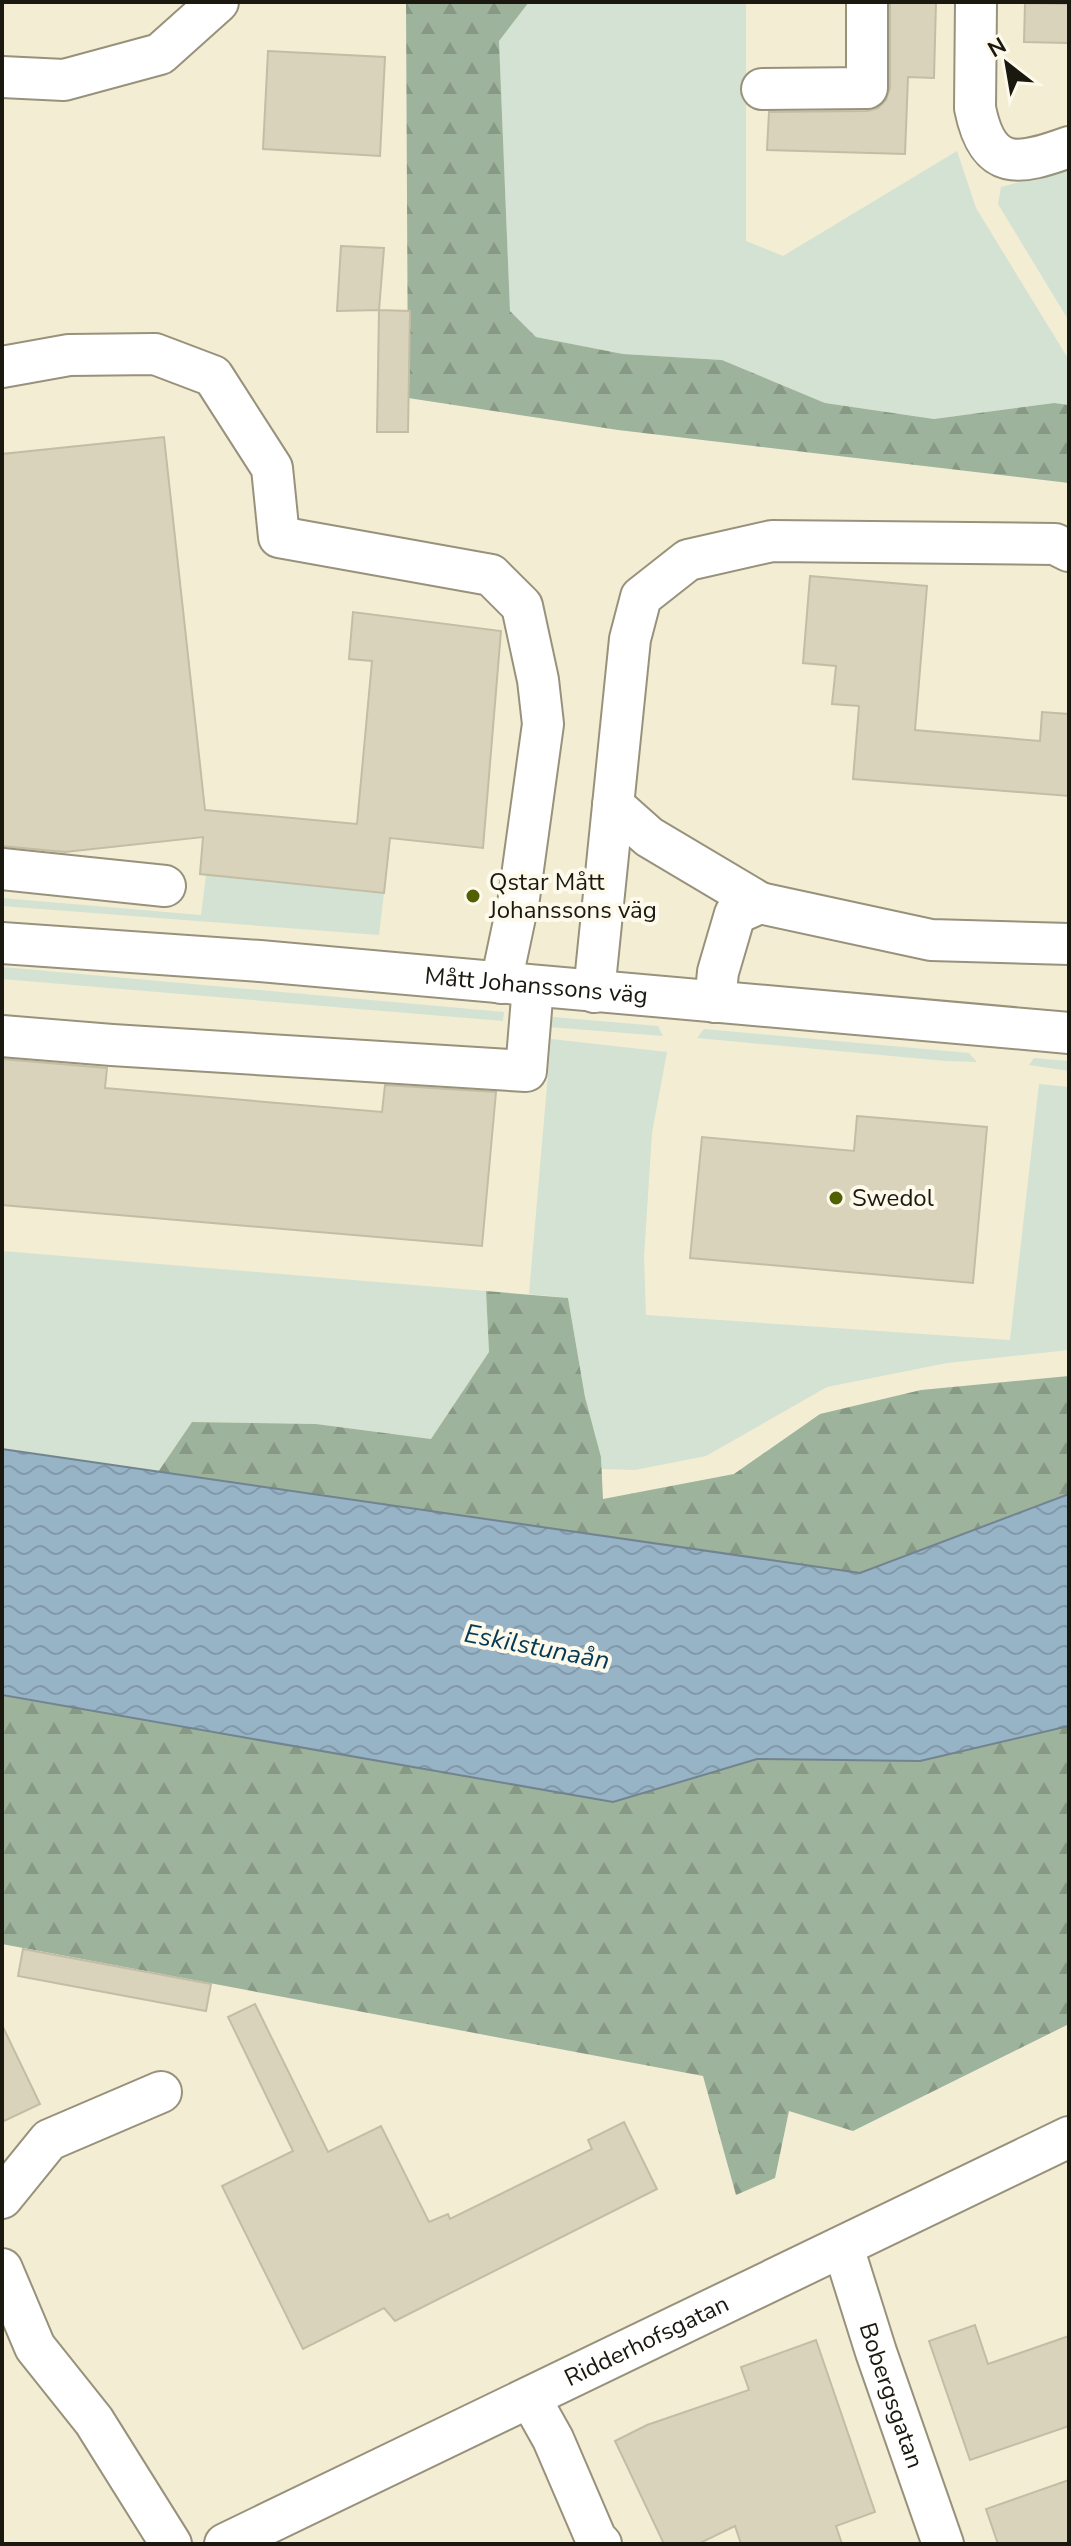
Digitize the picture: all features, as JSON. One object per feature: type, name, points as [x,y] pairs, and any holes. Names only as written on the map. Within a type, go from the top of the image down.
[{"type":"street","points":[[2,77],[64,80],[160,54],[218,2]]},
{"type":"street","points":[[762,89],[867,88],[867,2]]},
{"type":"street","points":[[976,2],[975,108],[986,139],[1006,159],[1032,160],[1069,147]]},
{"type":"street","points":[[2,367],[69,355],[155,354],[213,376],[272,468],[279,537],[491,575],[522,606],[538,680],[543,724],[519,898],[517,985],[526,1071],[2,1036]]},
{"type":"street","points":[[594,992],[630,639],[641,597],[688,560],[772,541],[1055,544],[1069,551]]},
{"type":"street","points":[[613,805],[649,837],[760,903],[931,940],[1069,944]]},
{"type":"street","points":[[2,869],[165,886]]},
{"type":"street","points":[[715,1002],[718,972],[735,914],[760,903]]},
{"type":"street","name":"Mått Johanssons väg","points":[[2,943],[260,961],[1069,1033]]},
{"type":"street","points":[[2,2198],[49,2140],[161,2092]]},
{"type":"street","name":"Ridderhofsgatan","points":[[240,2541],[1069,2137]]},
{"type":"street","name":"Bobergsgatan","points":[[843,2247],[943,2544]]},
{"type":"street","points":[[2,2269],[35,2347],[94,2421],[171,2544]]},
{"type":"street","points":[[530,2398],[553,2439],[596,2539],[601,2544]]},
{"type":"green space","points":[[406,2],[529,2],[499,41],[510,311],[536,337],[623,354],[722,360],[825,403],[934,419],[1054,403],[1069,405],[1069,483],[618,430],[408,398]]},
{"type":"green space","points":[[529,2],[746,2],[746,241],[783,256],[957,151],[976,208],[1069,360],[1069,405],[1054,403],[934,419],[825,403],[722,360],[623,354],[536,337],[510,311],[499,41]]},
{"type":"green space","points":[[1069,169],[1069,321],[998,204],[1001,187]]},
{"type":"green space","points":[[206,875],[384,893],[379,935],[2,906],[2,898],[201,915]]},
{"type":"green space","points":[[2,967],[504,1012],[503,1021],[2,979]]},
{"type":"green space","points":[[553,1017],[658,1026],[663,1036],[549,1027]]},
{"type":"green space","points":[[704,1029],[969,1053],[977,1062],[697,1038]]},
{"type":"green space","points":[[551,1039],[667,1052],[652,1133],[644,1257],[646,1315],[1010,1340],[1039,1084],[1069,1087],[1069,1350],[947,1363],[827,1387],[706,1456],[635,1470],[602,1469],[585,1397],[568,1298],[529,1294]]},
{"type":"green space","points":[[1034,1058],[1069,1061],[1069,1071],[1029,1065]]},
{"type":"green space","points":[[2,1251],[486,1291],[489,1352],[431,1439],[316,1424],[192,1422],[158,1472],[2,1448]]},
{"type":"green space","points":[[486,1291],[568,1298],[585,1397],[601,1457],[603,1499],[734,1474],[820,1414],[921,1390],[1069,1376],[1069,1494],[860,1573],[158,1472],[192,1422],[316,1424],[431,1439],[489,1352]]},
{"type":"green space","points":[[2,1695],[613,1802],[757,1759],[920,1761],[1069,1726],[1069,2024],[853,2131],[789,2111],[775,2178],[736,2195],[703,2076],[2,1944]]},
{"type":"water","name":"Eskilstunaån","points":[[2,1449],[860,1573],[1069,1494],[1069,1726],[920,1761],[757,1759],[613,1802],[2,1695]]},
{"type":"building","points":[[890,2],[936,2],[934,78],[908,77],[905,154],[767,150],[769,112],[867,111],[878,108],[886,100],[890,88]]},
{"type":"building","points":[[1025,3],[1069,4],[1069,43],[1024,42]]},
{"type":"building","points":[[268,51],[385,57],[380,156],[263,149]]},
{"type":"building","points":[[341,246],[384,248],[379,310],[337,311]]},
{"type":"building","points":[[379,310],[410,311],[408,432],[377,432]]},
{"type":"building","points":[[164,437],[205,810],[357,824],[372,661],[349,659],[353,612],[501,631],[483,848],[390,838],[384,893],[200,874],[203,837],[65,852],[2,846],[2,454]]},
{"type":"building","points":[[810,576],[927,586],[915,730],[1040,741],[1042,712],[1069,714],[1069,796],[853,779],[859,706],[832,704],[836,666],[803,663]]},
{"type":"building","points":[[2,1059],[107,1068],[105,1088],[382,1112],[385,1085],[496,1092],[482,1246],[2,1205]]},
{"type":"building","points":[[857,1116],[987,1127],[973,1283],[690,1258],[702,1137],[854,1151]]},
{"type":"building","points":[[23,1949],[211,1984],[206,2011],[18,1976]]},
{"type":"building","points":[[255,2004],[328,2152],[381,2126],[429,2222],[448,2214],[450,2219],[592,2149],[588,2140],[624,2122],[657,2189],[395,2321],[384,2308],[303,2349],[222,2186],[293,2151],[228,2017]]},
{"type":"building","points":[[2,2025],[40,2104],[2,2122]]},
{"type":"building","points":[[975,2325],[988,2364],[1069,2336],[1069,2426],[970,2460],[929,2341]]},
{"type":"building","points":[[816,2340],[875,2512],[836,2526],[842,2544],[741,2544],[735,2526],[698,2544],[664,2544],[615,2441],[647,2425],[749,2390],[741,2367]]},
{"type":"building","points":[[1069,2480],[1069,2544],[998,2544],[986,2509]]},
{"type":"place","name":"Qstar Mått Johanssons väg","points":[[473,896]]},
{"type":"place","name":"Swedol","points":[[836,1198]]}]
